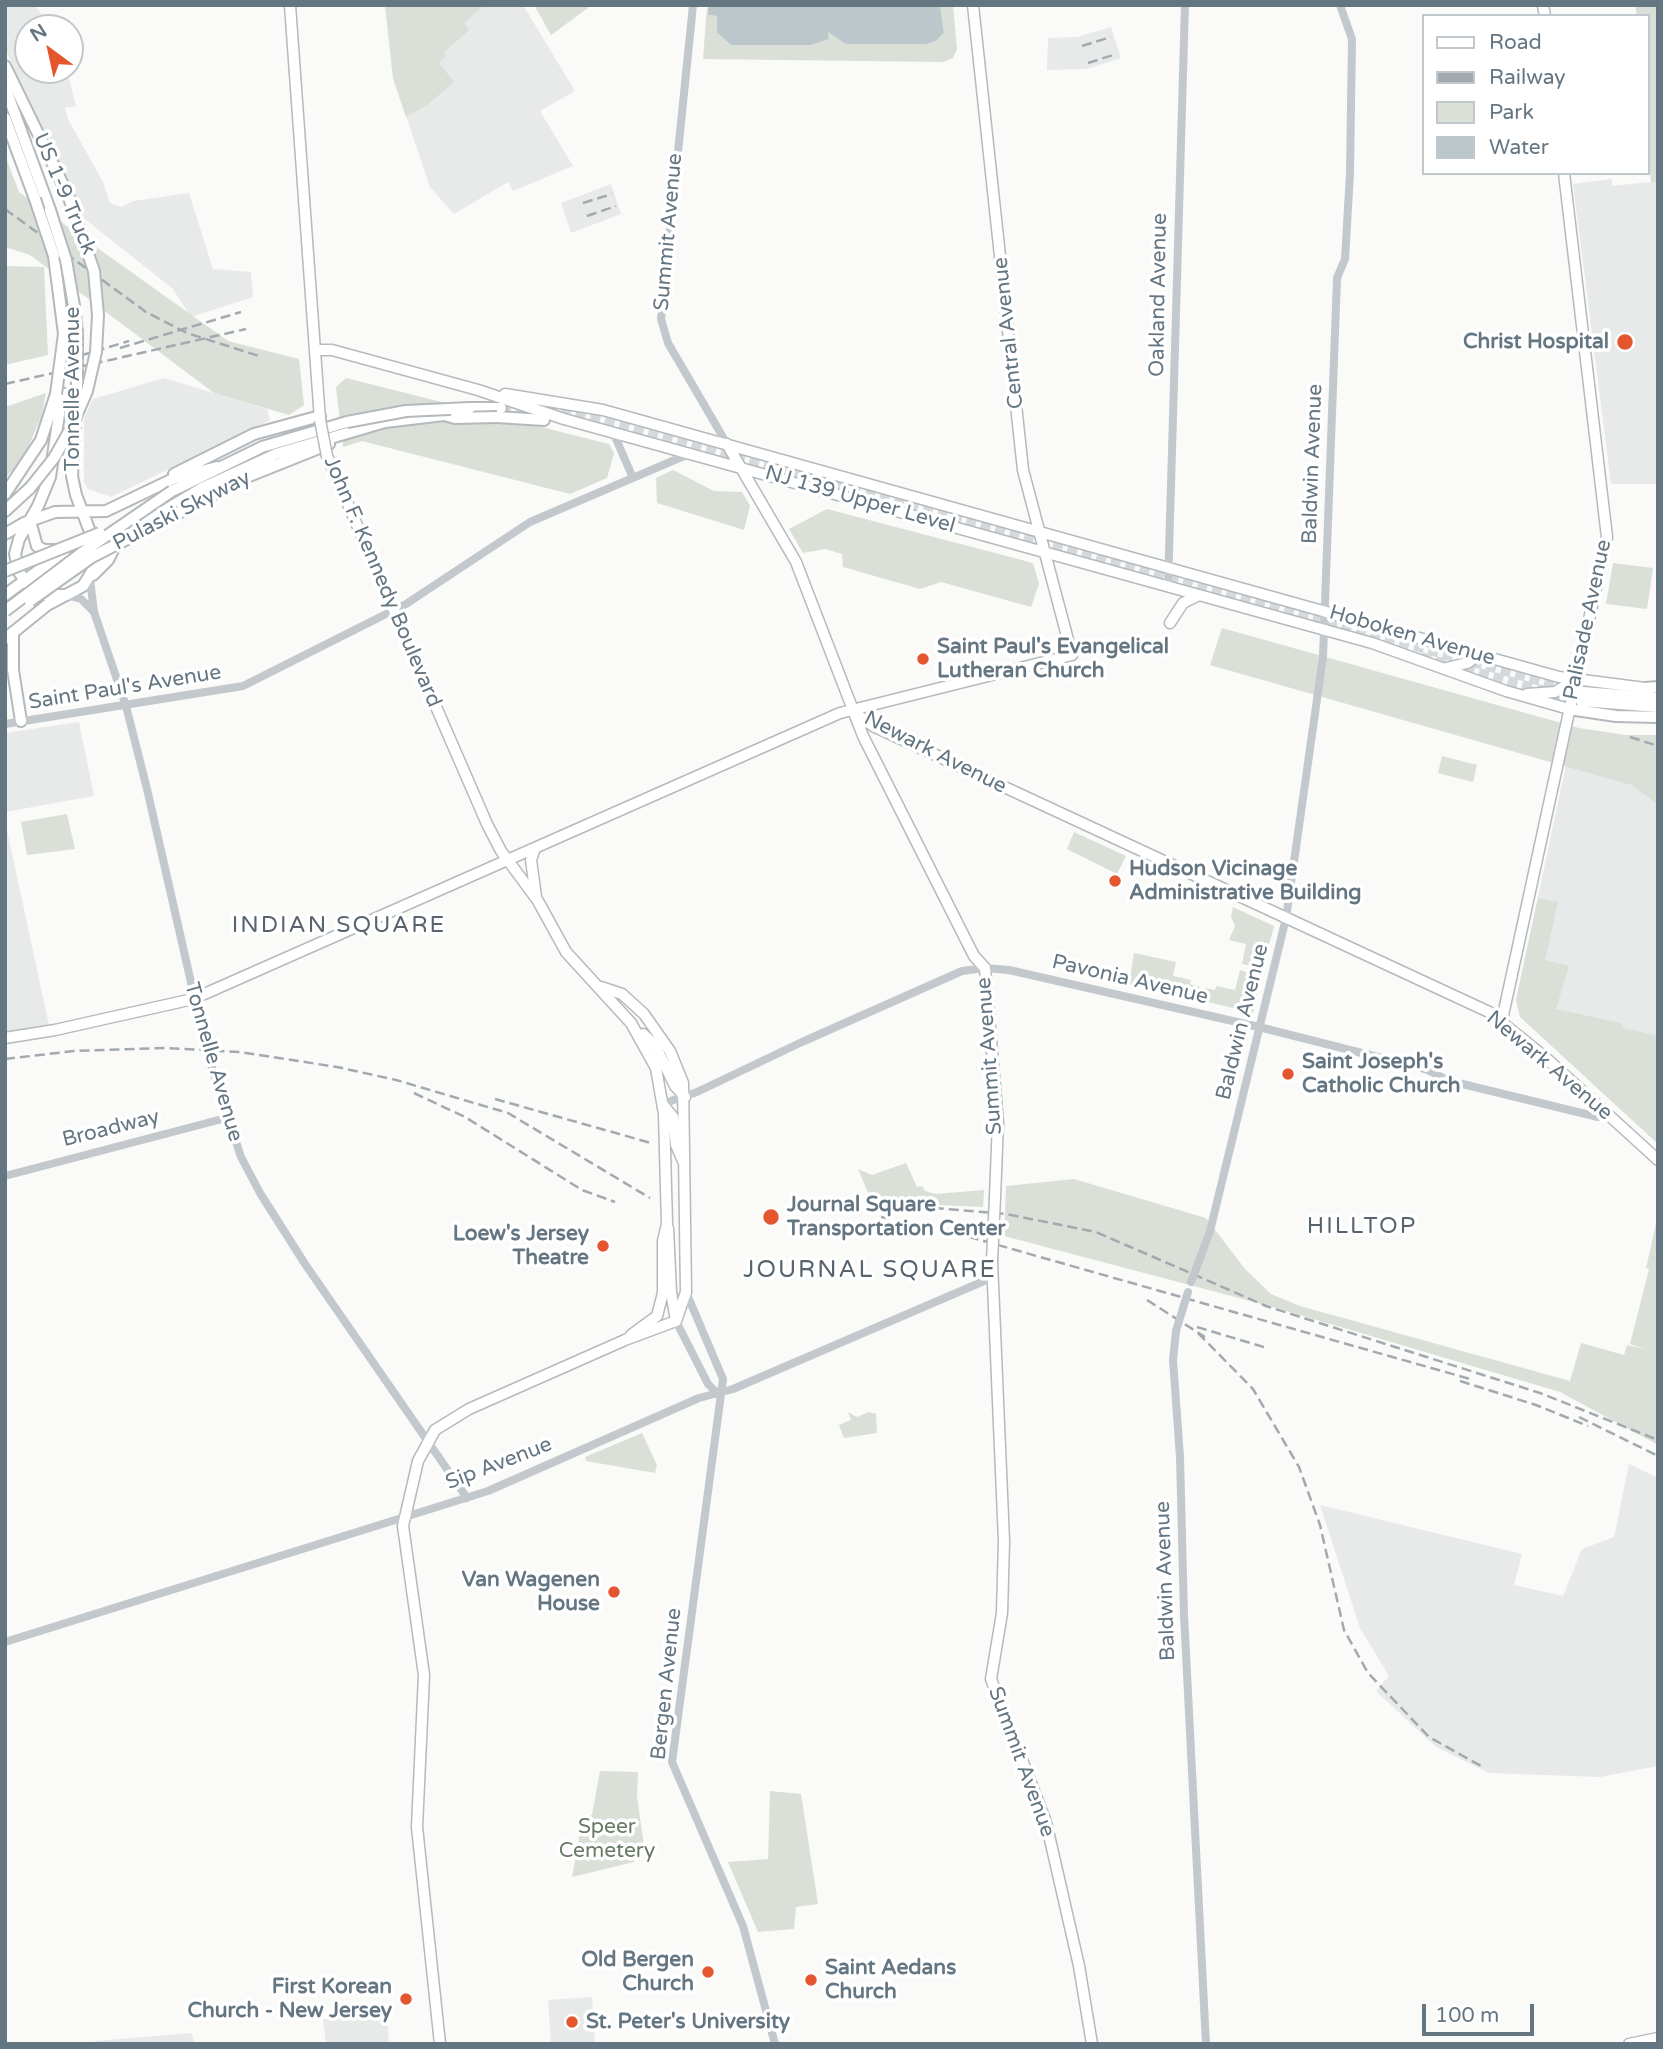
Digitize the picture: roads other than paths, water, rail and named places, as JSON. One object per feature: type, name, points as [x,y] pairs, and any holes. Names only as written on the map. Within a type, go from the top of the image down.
[{"type":"highway","name":"US 1-9 Truck","points":[[5,66],[68,195],[94,271],[98,314],[96,352],[87,391],[71,428],[47,468],[5,511]]},
{"type":"highway","name":"Tonnelle Avenue","points":[[5,87],[66,260],[74,306],[78,389],[72,476],[96,547],[90,578]]},
{"type":"highway","name":"Tonnelle Avenue","points":[[5,118],[54,256],[64,334],[50,477],[15,550],[16,565],[24,581]]},
{"type":"highway","points":[[5,494],[41,440],[59,394]]},
{"type":"highway","name":"Pulaski Skyway","points":[[5,611],[83,552],[172,491],[216,467],[282,440],[347,422],[399,412],[470,408],[499,412]]},
{"type":"highway","points":[[24,581],[72,565],[96,547],[124,535],[190,494],[244,467],[367,428],[404,419],[444,415],[455,418],[499,412],[544,420]]},
{"type":"highway","points":[[131,500],[187,466],[254,434],[320,418]]},
{"type":"highway","name":"Pulaski Skyway","points":[[5,619],[92,557],[256,472],[367,428]]},
{"type":"highway","points":[[5,534],[30,520],[55,512],[106,511],[175,478],[216,467]]},
{"type":"highway","points":[[5,571],[96,535],[172,491]]},
{"type":"highway","points":[[30,520],[32,538],[39,548],[51,551],[96,547]]},
{"type":"highway","points":[[21,721],[9,635],[47,605],[90,578],[108,560],[124,535]]},
{"type":"highway","points":[[5,595],[57,555],[74,547]]},
{"type":"highway","points":[[24,581],[40,594],[66,595]]},
{"type":"highway","points":[[5,661],[13,670]]},
{"type":"highway","points":[[1645,688],[1658,685]]},
{"type":"highway","points":[[1658,698],[1582,696],[1658,707]]},
{"type":"highway","points":[[1569,709],[1616,716],[1658,717]]},
{"type":"main road","name":"John F. Kennedy Boulevard","points":[[290,5],[320,418],[327,456],[476,803],[507,860],[536,897],[566,952],[601,987],[607,999],[631,1023],[656,1068],[662,1104],[667,1224],[663,1241],[663,1293],[657,1316],[625,1340]]},
{"type":"main road","name":"Central Avenue","points":[[851,710],[1072,655],[1023,470],[973,5]]},
{"type":"main road","name":"Palisade Avenue","points":[[1502,1020],[1607,531],[1564,175]]},
{"type":"main road","name":"NJ 139 Upper Level","points":[[316,350],[332,350],[478,390],[613,432],[1244,608]]},
{"type":"main road","name":"NJ 139 Upper Level","points":[[478,390],[583,405],[1169,568]]},
{"type":"main road","name":"Summit Avenue","points":[[727,444],[796,562],[851,710],[974,956],[985,968],[998,1123],[991,1278],[1004,1541],[1001,1619],[991,1679],[1046,1822],[1079,1966],[1092,2044]]},
{"type":"main road","name":"Hoboken Avenue","points":[[1169,568],[1575,680],[1645,688]]},
{"type":"main road","points":[[1170,624],[1183,603],[1199,595]]},
{"type":"main road","name":"Hoboken Avenue","points":[[1244,608],[1325,630],[1446,668],[1506,691],[1569,709]]},
{"type":"main road","points":[[1446,668],[1467,663],[1479,654]]},
{"type":"main road","points":[[1506,691],[1549,694],[1575,680]]},
{"type":"main road","name":"Newark Avenue","points":[[5,1038],[55,1030],[193,999],[851,710],[873,726],[1502,1020],[1658,1160]]},
{"type":"main road","points":[[535,848],[531,860],[536,897]]},
{"type":"main road","name":"John F. Kennedy Boulevard","points":[[440,2044],[417,1827],[424,1675],[404,1540],[404,1516],[418,1461],[435,1430],[469,1409],[625,1340],[676,1321],[686,1292],[685,1097],[676,1064],[653,1023],[622,993],[601,987]]},
{"type":"main road","points":[[631,1023],[655,1045],[675,1086],[685,1097]]},
{"type":"main road","points":[[662,1104],[673,1117],[676,1145],[684,1161]]},
{"type":"main road","points":[[667,1224],[671,1292],[676,1321]]},
{"type":"main road","points":[[1629,2044],[1658,2038]]},
{"type":"street","name":"Summit Avenue","points":[[694,5],[661,319],[668,343],[727,444]]},
{"type":"street","name":"Oakland Avenue","points":[[1168,587],[1185,5]]},
{"type":"street","name":"Baldwin Avenue","points":[[1206,2044],[1184,1615],[1180,1457],[1173,1360],[1176,1331],[1210,1231],[1286,918],[1323,657],[1337,278],[1345,259],[1350,159],[1352,39],[1340,5]]},
{"type":"street","points":[[613,432],[633,478]]},
{"type":"street","name":"Saint Paul's Avenue","points":[[5,724],[239,688],[394,611],[523,526],[691,453]]},
{"type":"street","name":"Tonnelle Avenue","points":[[90,578],[94,612],[127,706],[193,999],[226,1118],[241,1157],[283,1230],[467,1498]]},
{"type":"street","points":[[66,595],[82,600],[94,612]]},
{"type":"street","name":"Pavonia Avenue","points":[[662,1104],[685,1097],[962,971],[985,968],[1009,970],[1259,1027],[1425,1069],[1450,1081],[1598,1117],[1604,1112]]},
{"type":"street","name":"Broadway","points":[[5,1177],[226,1118]]},
{"type":"street","name":"Sip Avenue","points":[[5,1642],[467,1498],[699,1398],[719,1395],[991,1278]]},
{"type":"street","name":"Bergen Avenue","points":[[686,1292],[723,1379],[672,1762],[743,1926],[775,2044]]},
{"type":"street","points":[[676,1321],[708,1384],[719,1395]]},
{"type":"water","points":[[708,5],[940,5],[944,33],[936,41],[926,44],[846,44],[828,32],[829,39],[811,45],[731,45],[717,32],[717,16],[708,15]]},
{"type":"tunnel","points":[[501,408],[550,410],[594,418],[1570,689]]},
{"type":"tunnel","points":[[1421,657],[1581,701]]},
{"type":"railway","points":[[1082,46],[1111,37]]},
{"type":"railway","points":[[1088,63],[1116,54]]},
{"type":"railway","points":[[583,203],[612,194]]},
{"type":"railway","points":[[587,216],[616,206]]},
{"type":"railway","points":[[5,209],[146,312],[187,333],[262,357]]},
{"type":"railway","points":[[120,348],[241,312]]},
{"type":"railway","points":[[5,384],[246,329]]},
{"type":"railway","points":[[66,360],[129,341]]},
{"type":"railway","points":[[1630,737],[1658,746]]},
{"type":"railway","points":[[5,1059],[74,1051],[165,1048],[240,1052],[337,1067],[396,1080],[508,1113],[650,1198]]},
{"type":"railway","points":[[414,1093],[465,1117],[582,1190],[615,1202]]},
{"type":"railway","points":[[495,1099],[651,1143]]},
{"type":"railway","points":[[874,1203],[1006,1214],[1096,1232],[1266,1306],[1540,1393],[1658,1440]]},
{"type":"railway","points":[[881,1217],[938,1228],[1470,1379]]},
{"type":"railway","points":[[1147,1300],[1205,1337]]},
{"type":"railway","points":[[1197,1327],[1267,1348]]},
{"type":"railway","points":[[1198,1333],[1253,1389],[1299,1467],[1320,1525],[1344,1630],[1368,1673],[1429,1737],[1481,1766]]},
{"type":"railway","points":[[1460,1381],[1536,1405],[1588,1426]]},
{"type":"railway","points":[[1579,1417],[1658,1456]]},
{"type":"place","name":"Christ Hospital","points":[[1625,342]]},
{"type":"place","name":"Saint Paul's Evangelical Lutheran Church","points":[[923,659]]},
{"type":"place","name":"Hudson Vicinage Administrative Building","points":[[1115,881]]},
{"type":"place","name":"Saint Joseph's Catholic Church","points":[[1288,1074]]},
{"type":"place","name":"Journal Square Transportation Center","points":[[771,1217]]},
{"type":"place","name":"Loew's Jersey Theatre","points":[[603,1246]]},
{"type":"place","name":"Van Wagenen House","points":[[614,1592]]},
{"type":"place","name":"Old Bergen Church","points":[[708,1972]]},
{"type":"place","name":"Saint Aedans Church","points":[[811,1980]]},
{"type":"place","name":"First Korean Church - New Jersey","points":[[406,1999]]},
{"type":"place","name":"St. Peter's University","points":[[572,2022]]},
{"type":"district","name":"INDIAN SQUARE","points":[[339,926]]},
{"type":"district","name":"HILLTOP","points":[[1362,1227]]},
{"type":"district","name":"JOURNAL SQUARE","points":[[870,1271]]},
{"type":"park label","name":"Speer Cemetery","points":[[607,1839]]}]
